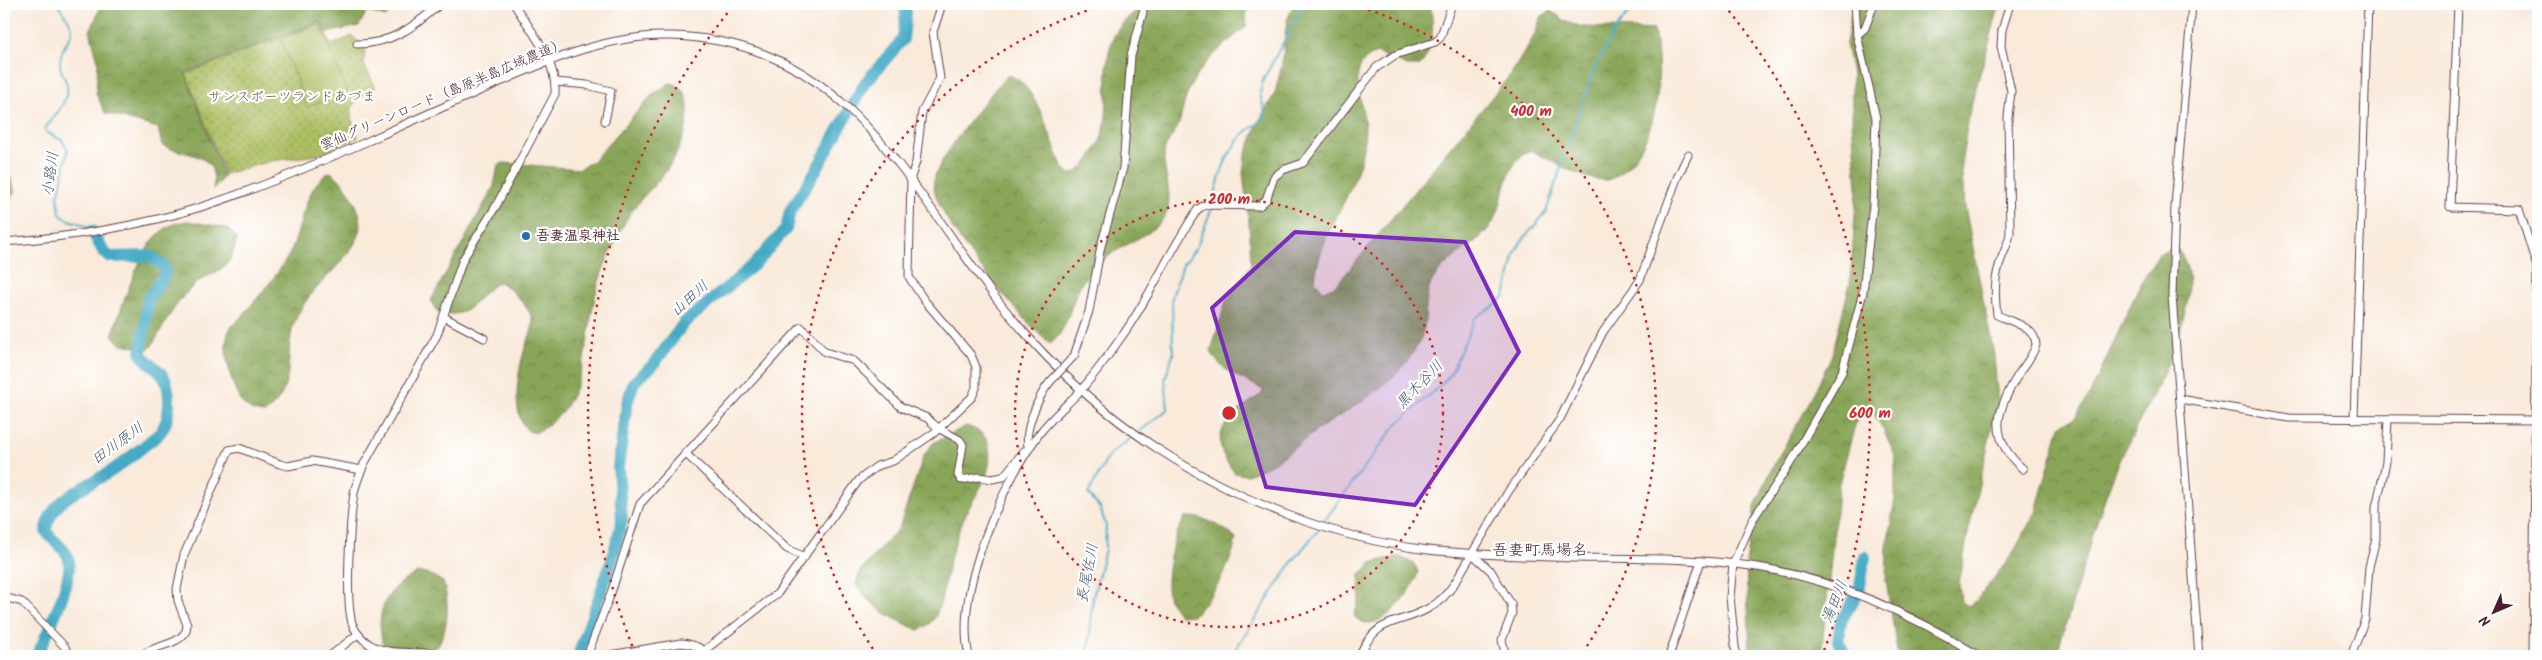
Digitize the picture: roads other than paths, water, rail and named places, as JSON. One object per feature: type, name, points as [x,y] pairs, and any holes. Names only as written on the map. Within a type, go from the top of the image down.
[{"type":"street","points":[[357,44],[387,41],[422,19],[440,4]]},
{"type":"street","points":[[447,656],[385,651],[367,642],[358,634],[350,615],[349,583],[354,493],[362,470],[433,342],[444,317],[463,258],[496,206],[552,103],[556,82],[550,60],[514,4]]},
{"type":"street","points":[[604,656],[681,643],[694,645],[707,653],[776,594],[805,558],[819,534],[859,480],[877,466],[899,457],[938,428],[972,397],[976,388],[976,368],[971,355],[924,300],[909,277],[910,177],[916,162],[922,112],[940,78],[933,32],[942,4]]},
{"type":"street","points":[[969,656],[966,646],[968,610],[972,587],[984,539],[999,504],[1029,449],[1056,415],[1081,390],[1121,338],[1156,285],[1198,210],[1205,205],[1259,206],[1266,200],[1274,177],[1283,170],[1303,162],[1376,68],[1395,56],[1435,42],[1440,38],[1452,4]]},
{"type":"street","points":[[1736,656],[1730,597],[1734,564],[1753,519],[1791,462],[1842,372],[1863,292],[1871,236],[1876,118],[1857,35],[1855,4]]},
{"type":"street","points":[[1857,35],[1865,28],[1874,4]]},
{"type":"street","points":[[2010,4],[2002,30],[2001,46],[2011,91],[2008,117],[2010,232],[2009,242],[1998,267],[1995,300],[1997,315],[2031,331],[2036,338],[2036,345],[2007,393],[1998,425],[1999,437],[2005,448],[2023,469]]},
{"type":"street","points":[[2192,4],[2175,206],[2172,287],[2199,656]]},
{"type":"street","points":[[2354,418],[2368,4]]},
{"type":"street","points":[[2458,4],[2450,207],[2519,209],[2537,267],[2537,418],[2533,656]]},
{"type":"street","points":[[1029,449],[1026,437],[1038,400],[1050,382],[1074,356],[1089,311],[1101,246],[1123,168],[1131,56],[1143,12]]},
{"type":"street","name":"雲仙グリーンロード（島原半島広域農道）","points":[[4,242],[54,239],[103,231],[201,207],[275,180],[550,60],[599,44],[637,37],[674,36],[729,43],[784,62],[832,93],[874,132],[910,177],[996,298],[1031,340],[1081,390],[1158,450],[1240,496],[1326,529],[1360,538],[1426,549],[1472,554],[1701,561],[1761,568],[1838,587],[1869,598],[1917,620],[1978,656]]},
{"type":"street","points":[[556,82],[587,85],[611,91],[605,121]]},
{"type":"street","points":[[1360,656],[1366,643],[1379,628],[1397,619],[1430,608],[1448,592],[1508,492],[1560,419],[1603,332],[1640,280],[1677,178],[1688,155]]},
{"type":"street","points":[[444,317],[484,338]]},
{"type":"street","points":[[587,656],[611,593],[636,510],[645,496],[801,327],[825,352],[849,358],[901,407],[927,418],[938,428],[962,442],[958,475],[961,480],[978,477],[992,480],[1003,477],[1021,454],[1029,449]]},
{"type":"street","points":[[2180,400],[2289,418],[2537,418]]},
{"type":"street","points":[[2351,656],[2365,620],[2369,567],[2376,538],[2376,507],[2386,462],[2388,419]]},
{"type":"street","points":[[141,656],[147,651],[176,641],[186,631],[187,625],[178,601],[177,589],[184,556],[229,450],[239,448],[288,466],[312,461],[362,470]]},
{"type":"street","points":[[685,453],[787,549],[805,558]]},
{"type":"street","points":[[1472,554],[1491,570],[1511,604],[1512,613],[1502,640],[1506,656]]},
{"type":"street","points":[[1669,656],[1701,561]]},
{"type":"street","points":[[4,597],[22,602],[49,628],[65,647],[69,656]]},
{"type":"street","points":[[330,656],[358,634]]},
{"type":"waterway","name":"小路川","points":[[57,4],[66,16],[72,31],[62,52],[60,62],[67,91],[61,108],[45,129],[46,132],[62,140],[68,150],[58,197],[60,214],[91,230]]},
{"type":"waterway","name":"山田川","points":[[578,656],[612,560],[622,520],[618,467],[627,403],[634,382],[653,365],[684,323],[754,265],[786,229],[790,211],[815,172],[865,83],[903,39],[906,12],[903,4]]},
{"type":"waterway","points":[[906,12],[916,4]]},
{"type":"waterway","name":"長尾佐川","points":[[1213,203],[1226,159],[1245,133],[1261,122],[1266,116],[1260,94],[1263,80],[1304,4]]},
{"type":"waterway","name":"黒木谷川","points":[[1321,525],[1396,425],[1442,384],[1451,373],[1475,318],[1498,303],[1505,296],[1515,253],[1521,242],[1546,212],[1593,71],[1615,30],[1636,4]]},
{"type":"waterway","name":"長尾佐川","points":[[1139,432],[1168,409],[1165,379],[1173,355],[1172,297],[1183,264],[1196,248],[1212,208]]},
{"type":"waterway","name":"田川原川","points":[[37,656],[68,578],[68,557],[46,531],[54,510],[72,494],[113,470],[159,434],[168,413],[169,395],[165,379],[141,354],[148,299],[165,275],[164,266],[150,256],[110,257],[103,251],[92,231]]},
{"type":"waterway","name":"長尾佐川","points":[[1088,656],[1093,598],[1105,549],[1106,526],[1100,508],[1088,494],[1109,455],[1135,435]]},
{"type":"waterway","name":"黒木谷川","points":[[1231,656],[1292,562],[1319,529]]},
{"type":"waterway","name":"湯田川","points":[[1846,656],[1838,641],[1841,621],[1859,591],[1865,557]]},
{"type":"place","name":"吾妻温泉神社","points":[[526,236]]},
{"type":"district","name":"吾妻町馬場名","points":[[1540,550]]},
{"type":"park label","name":"サンスポーツランドあづま","points":[[292,97]]}]
